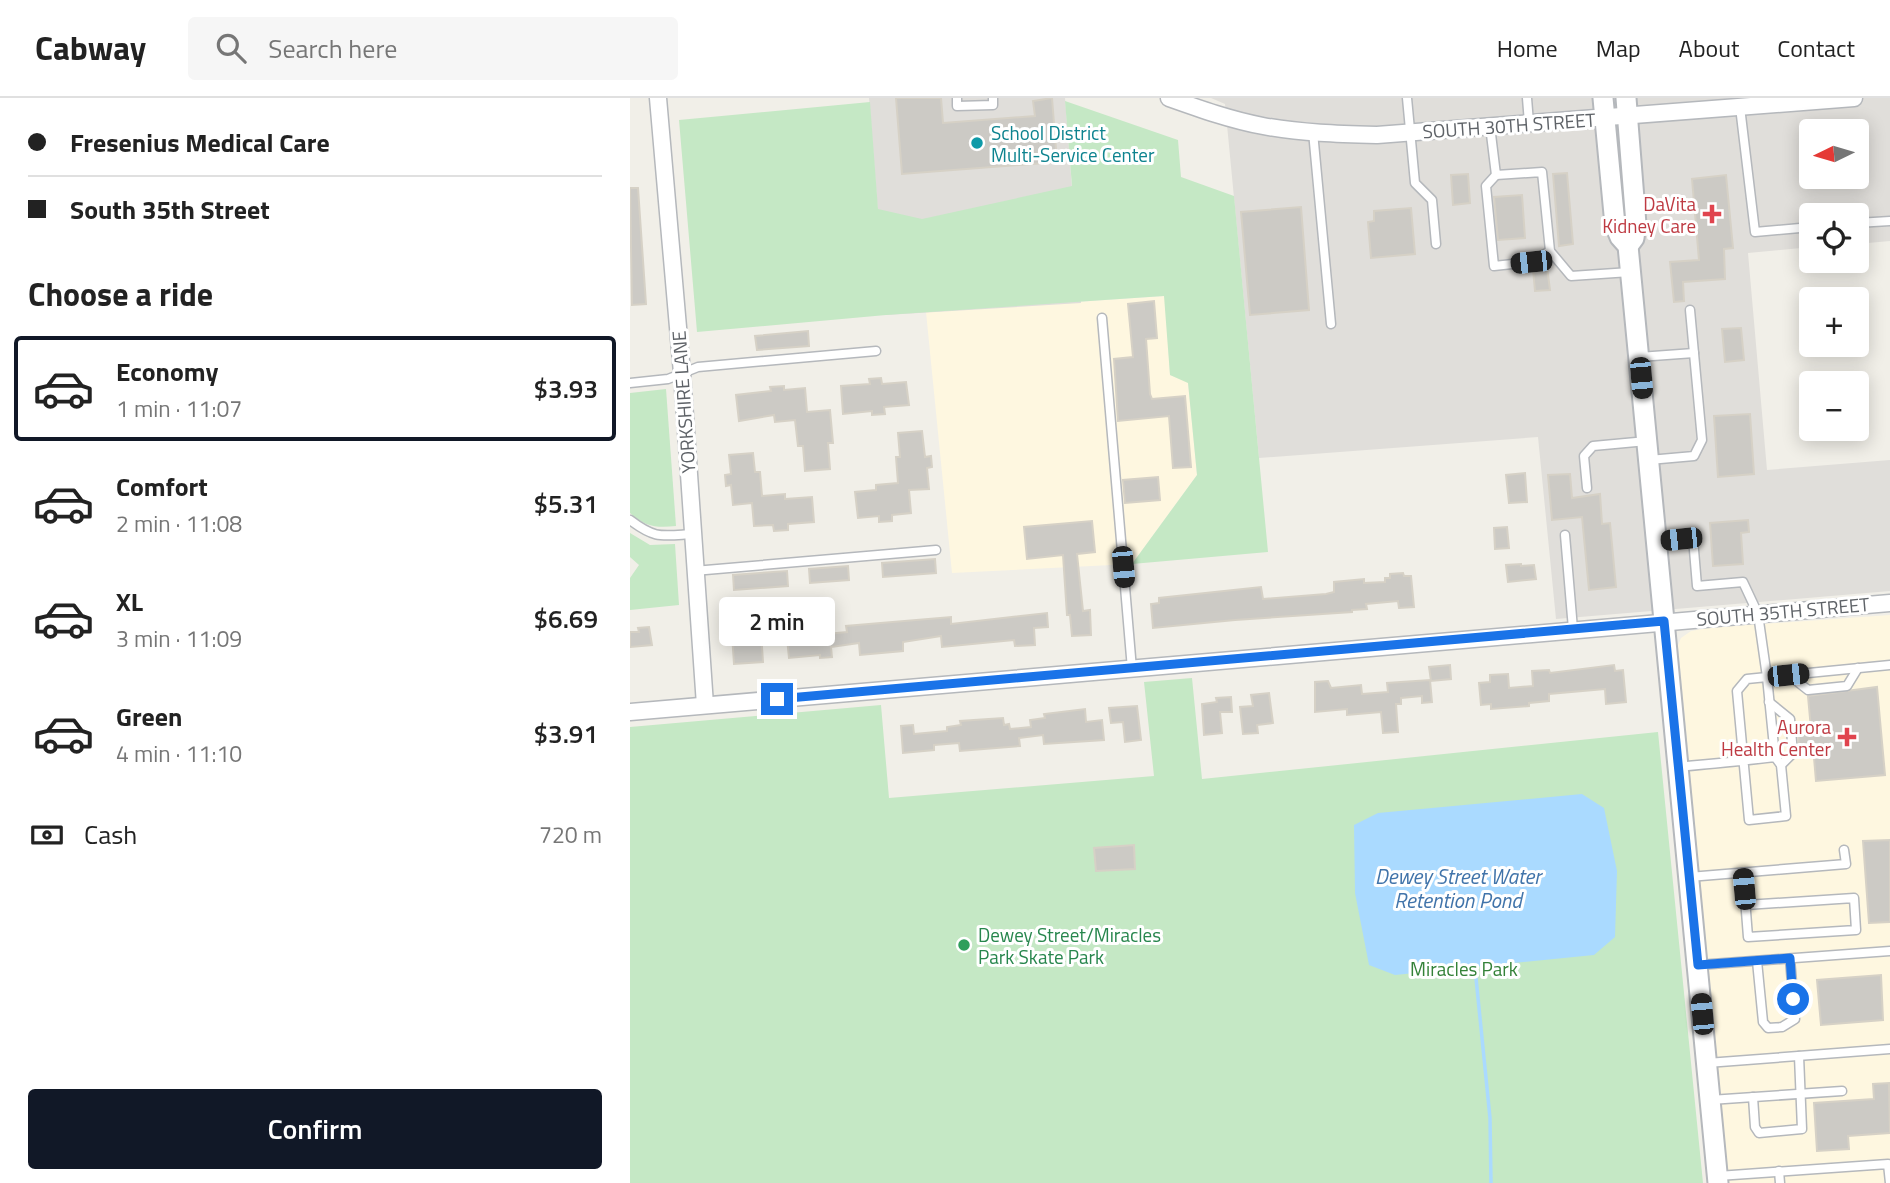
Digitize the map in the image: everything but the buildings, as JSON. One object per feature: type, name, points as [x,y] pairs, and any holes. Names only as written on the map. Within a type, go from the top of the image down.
[{"type":"street","name":"YORKSHIRE LANE","points":[[658,98],[682,373],[691,534],[705,705]]},
{"type":"street","name":"SOUTH 30TH STREET","points":[[1176,99],[1216,114],[1263,126],[1377,135],[1529,123],[1604,108],[1740,107],[1854,98]]},
{"type":"street","points":[[1627,107],[1636,224],[1634,238],[1628,246]]},
{"type":"street","points":[[1604,108],[1615,225],[1628,246],[1718,1179]]},
{"type":"street","name":"SOUTH 35TH STREET","points":[[630,712],[1890,603]]},
{"type":"lane","points":[[957,98],[957,106],[993,105],[993,98]]},
{"type":"lane","points":[[1407,98],[1415,183],[1432,200],[1436,244]]},
{"type":"lane","points":[[1527,98],[1529,123]]},
{"type":"lane","points":[[1740,107],[1755,232],[1799,228]]},
{"type":"lane","points":[[1490,127],[1496,175]]},
{"type":"lane","points":[[1313,132],[1331,324]]},
{"type":"lane","points":[[1550,251],[1531,262],[1494,266],[1486,186],[1496,175],[1542,172],[1550,251],[1571,276],[1630,272]]},
{"type":"lane","points":[[1869,222],[1890,220]]},
{"type":"lane","points":[[1587,488],[1584,456],[1593,446],[1694,456],[1702,440],[1690,310]]},
{"type":"lane","points":[[1102,318],[1132,669]]},
{"type":"lane","points":[[630,383],[668,379],[698,367],[876,351]]},
{"type":"lane","points":[[1639,357],[1694,353]]},
{"type":"lane","points":[[630,520],[648,534],[691,534]]},
{"type":"lane","points":[[1565,535],[1573,629]]},
{"type":"lane","points":[[1657,542],[1693,538],[1697,586],[1743,582],[1758,614],[1767,677],[1769,702],[1786,816],[1749,820],[1737,691],[1747,679],[1767,677],[1788,675],[1858,668],[1890,665]]},
{"type":"lane","points":[[694,571],[936,550]]},
{"type":"lane","points":[[1788,675],[1808,690],[1847,686],[1858,668]]},
{"type":"lane","points":[[1677,767],[1778,761],[1793,753],[1790,719],[1769,702]]},
{"type":"lane","points":[[1689,877],[1846,864],[1844,849]]},
{"type":"lane","points":[[1743,873],[1748,937],[1856,930],[1854,898],[1746,905]]},
{"type":"lane","points":[[1698,965],[1890,951]]},
{"type":"lane","points":[[1757,961],[1763,1022],[1768,1028],[1782,1027],[1795,1019],[1790,958]]},
{"type":"lane","points":[[1707,1063],[1890,1049]]},
{"type":"lane","points":[[1753,1097],[1756,1130],[1759,1133],[1798,1131],[1803,1127],[1799,1056]]},
{"type":"lane","points":[[1710,1100],[1842,1091]]},
{"type":"lane","points":[[1718,1179],[1779,1171],[1888,1164],[1889,1183]]},
{"type":"lane","points":[[1779,1171],[1780,1183]]},
{"type":"shaded area","points":[[869,98],[1065,98],[1081,303],[886,315]]},
{"type":"shaded area","points":[[1211,98],[1890,98],[1890,241],[1869,243],[1869,203],[1799,203],[1799,248],[1748,253],[1767,470],[1890,460],[1890,591],[1556,619],[1538,437],[1259,458],[1225,104]]},
{"type":"shaded area","points":[[1165,296],[1170,375],[1188,382],[1197,475],[1132,564],[952,573],[926,312]]},
{"type":"shaded area","points":[[1890,615],[1890,1183],[1729,1183],[1678,645],[1681,638],[1691,631],[1708,628]]},
{"type":"green space","points":[[1065,101],[1178,140],[1181,177],[1234,196],[1268,552],[1132,564],[1197,475],[1188,383],[1170,375],[1164,296],[886,315],[697,332],[679,120],[870,102],[878,209],[922,219],[1072,186]]},
{"type":"green space","points":[[666,389],[676,526],[663,527],[646,524],[630,513],[630,393]]},
{"type":"green space","points":[[630,533],[650,545],[675,544],[679,605],[630,610],[630,578],[639,565],[630,557]]},
{"type":"green space","name":"Miracles Park","points":[[1192,678],[1202,779],[1658,732],[1703,1183],[630,1183],[630,727],[881,705],[889,798],[1154,776],[1144,682]]},
{"type":"water","name":"Dewey Street Water Retention Pond","points":[[1582,794],[1604,808],[1617,871],[1615,937],[1594,955],[1395,975],[1369,965],[1355,893],[1354,825],[1378,813]]},
{"type":"waterway","points":[[1475,968],[1490,1118],[1491,1183]]},
{"type":"place","name":"School District Multi-Service Center","points":[[977,143]]},
{"type":"place","name":"DaVita Kidney Care","points":[[1712,214]]},
{"type":"place","name":"Aurora Health Center","points":[[1847,737]]},
{"type":"place","name":"Dewey Street/Miracles Park Skate Park","points":[[964,945]]},
{"type":"route","points":[[777,699],[1664,621],[1698,965],[1790,958],[1793,999]]}]
